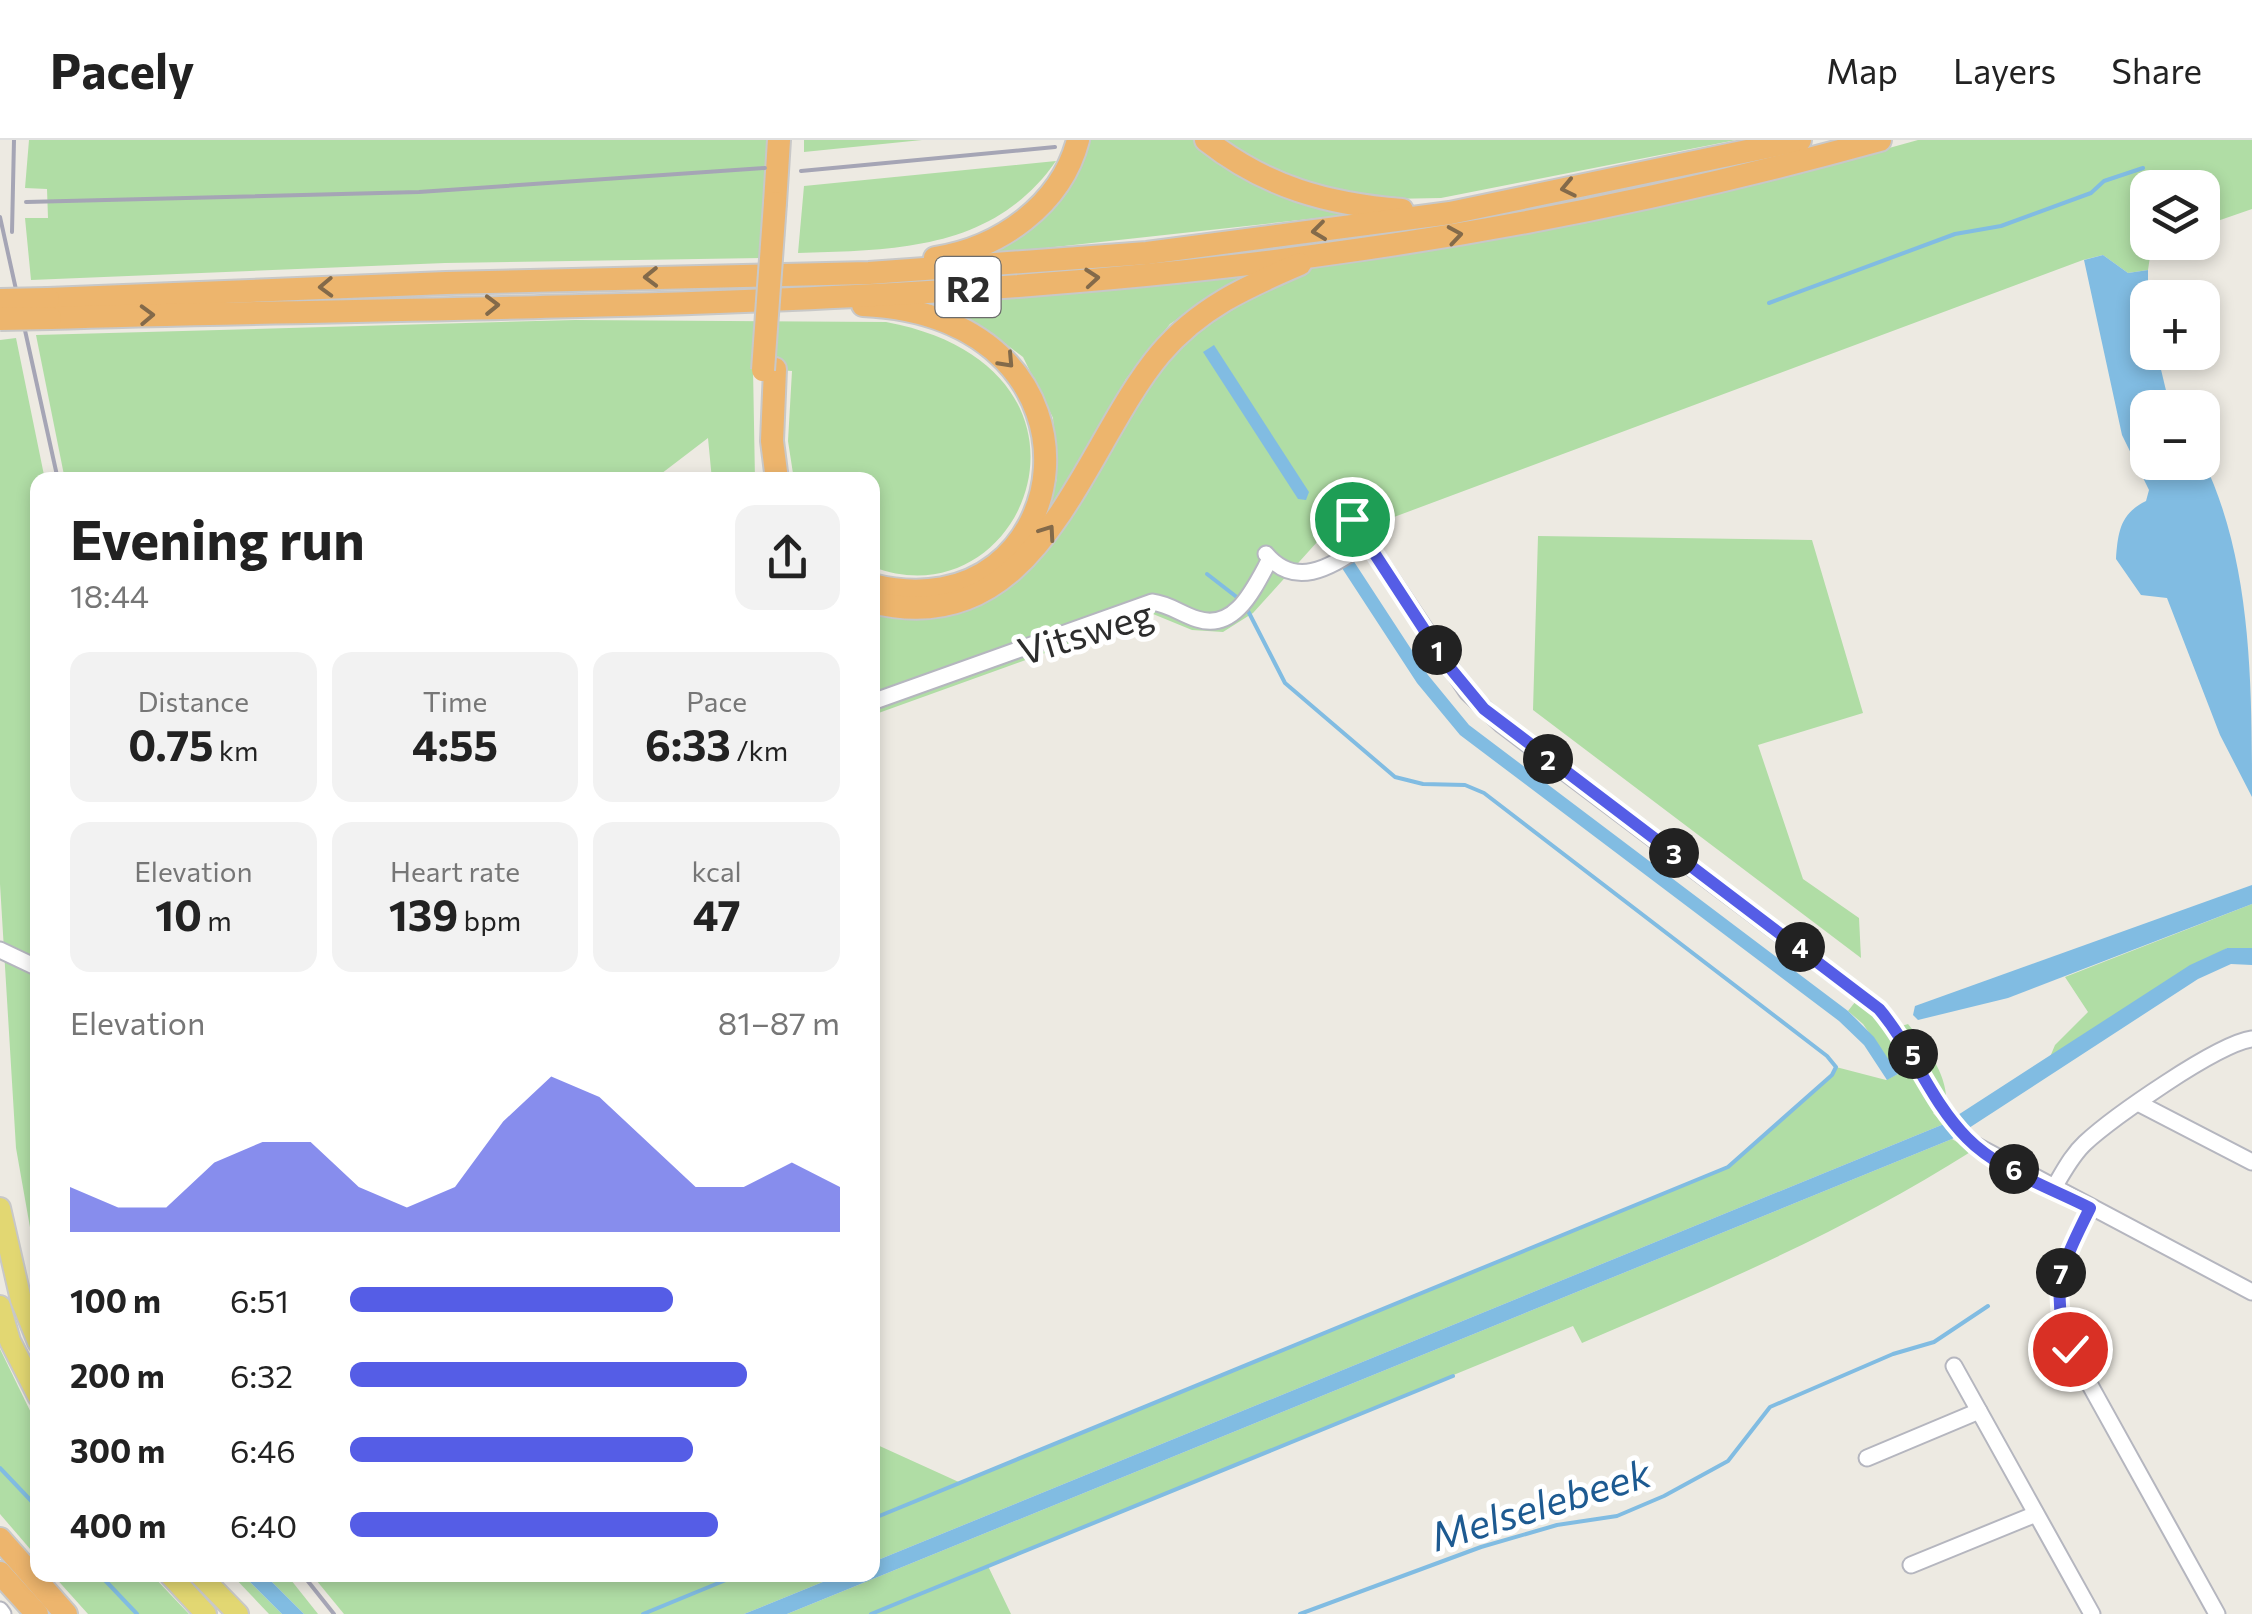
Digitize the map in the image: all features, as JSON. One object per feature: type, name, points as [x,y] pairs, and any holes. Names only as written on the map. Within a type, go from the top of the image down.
[{"type":"highway","points":[[763,472],[760,454],[780,202],[779,140]]},
{"type":"highway","points":[[780,202],[791,140]]},
{"type":"highway","points":[[749,278],[941,257],[992,240],[1025,219],[1050,196],[1073,158],[1078,140]]},
{"type":"highway","points":[[1206,140],[1266,180],[1312,198],[1352,206],[1450,214]]},
{"type":"highway","name":"R2","points":[[0,319],[49,308],[446,283],[749,278],[1147,253],[1450,214],[1800,140]]},
{"type":"highway","name":"R2","points":[[0,300],[49,308],[575,303],[999,286],[1359,250],[1500,228],[1752,175],[1880,140]]},
{"type":"highway","points":[[880,604],[904,608],[937,606],[976,594],[1007,576],[1032,554],[1074,494],[1138,384],[1188,325],[1242,288],[1305,262],[1359,250]]},
{"type":"highway","points":[[575,303],[888,306],[921,312],[971,332],[998,351],[1023,378],[1044,424],[1046,475],[1035,517],[1016,545],[971,578],[924,592],[880,586]]},
{"type":"highway","points":[[769,370],[776,472]]},
{"type":"highway","points":[[0,1538],[30,1573]]},
{"type":"highway","points":[[0,1573],[38,1614]]},
{"type":"highway","points":[[38,1582],[66,1614]]},
{"type":"main road","points":[[0,1208],[21,1300],[30,1322]]},
{"type":"main road","points":[[0,1306],[10,1340],[30,1380]]},
{"type":"main road","points":[[176,1582],[206,1614]]},
{"type":"main road","points":[[207,1582],[238,1614]]},
{"type":"street","points":[[1342,504],[1446,663],[1484,709],[1870,1001],[1907,1042],[1946,1114],[1966,1137],[2000,1162],[2252,1292]]},
{"type":"street","name":"Vitsweg","points":[[880,699],[1152,602],[1207,622],[1220,621],[1240,608],[1250,594],[1267,555],[1296,574],[1314,574],[1367,542]]},
{"type":"street","points":[[0,950],[30,964]]},
{"type":"street","points":[[2053,1188],[2085,1144],[2224,1047],[2252,1039]]},
{"type":"street","points":[[2140,1104],[2252,1162]]},
{"type":"street","points":[[2090,1208],[2062,1263],[2057,1304],[2060,1324],[2077,1363],[2218,1614]]},
{"type":"street","points":[[1954,1366],[2087,1613]]},
{"type":"street","points":[[1867,1458],[1979,1410]]},
{"type":"street","points":[[1910,1565],[2036,1514]]},
{"type":"green space","points":[[29,140],[772,140],[762,258],[445,263],[31,280],[25,218],[48,218],[47,189],[25,188]]},
{"type":"green space","points":[[804,140],[922,140],[804,152]]},
{"type":"green space","points":[[1085,140],[1195,140],[1247,177],[1285,195],[1346,215],[983,255]]},
{"type":"green space","points":[[1221,140],[1736,140],[1441,198],[1389,199],[1353,197],[1270,172]]},
{"type":"green space","points":[[1918,140],[2252,140],[2252,209],[2220,220],[2220,170],[2130,170],[2130,260],[2149,260],[2148,270],[2128,273],[2103,255],[2083,260],[1386,520],[1327,531],[1253,613],[1223,632],[1192,630],[1153,614],[880,712],[880,611],[979,600],[1144,389],[1212,314],[1307,269],[1361,257],[1502,237],[1755,185]]},
{"type":"green space","points":[[1056,161],[1031,190],[1003,212],[973,228],[907,246],[798,253],[804,186]]},
{"type":"green space","points":[[1242,276],[1170,324],[1126,379],[1047,520],[1057,478],[1053,418],[1023,357],[983,327],[934,302]]},
{"type":"green space","points":[[575,320],[886,322],[961,348],[1007,387],[1028,435],[1028,483],[1008,527],[974,560],[928,575],[880,568],[880,472],[793,472],[788,441],[792,371],[753,368],[755,472],[711,472],[708,438],[663,472],[63,472],[36,335]]},
{"type":"green space","points":[[16,338],[43,472],[30,472],[30,1227],[16,1148],[0,884],[0,340]]},
{"type":"green space","points":[[1538,536],[1812,540],[1863,713],[1758,745],[1803,879],[1859,918],[1861,958],[1533,710]]},
{"type":"green space","points":[[2252,904],[2252,948],[2227,948],[2050,1057],[2055,1045],[2088,1012],[2065,977]]},
{"type":"green space","points":[[1859,997],[1892,1029],[1908,1024],[1929,1052],[1944,1083],[1946,1105],[1933,1113],[1944,1124],[880,1559],[880,1446],[961,1483],[1728,1167],[1832,1075],[1836,1067],[1886,1080],[1898,1074],[1863,1024],[1848,1011]]},
{"type":"green space","points":[[1952,1139],[1972,1151],[1830,1231],[1582,1343],[1573,1326],[988,1566],[1011,1614],[787,1614],[865,1582],[880,1582],[880,1576]]},
{"type":"green space","points":[[0,1349],[30,1411],[30,1549],[0,1514]]},
{"type":"green space","points":[[59,1582],[159,1582],[189,1614],[88,1614]]},
{"type":"green space","points":[[239,1582],[250,1582],[282,1614],[269,1614]]},
{"type":"green space","points":[[272,1582],[293,1582],[318,1614],[304,1614]]},
{"type":"green space","points":[[318,1582],[823,1582],[744,1614],[344,1614]]},
{"type":"water","points":[[2103,255],[2128,273],[2148,270],[2148,280],[2130,280],[2130,370],[2161,370],[2166,390],[2130,390],[2130,451],[2122,435],[2084,260]]},
{"type":"water","points":[[1214,345],[1309,492],[1306,500],[1298,499],[1203,352]]},
{"type":"water","points":[[2144,480],[2211,480],[2219,499],[2240,581],[2246,624],[2252,797],[2220,735],[2167,598],[2141,595],[2116,559],[2122,525],[2146,501],[2149,490]]},
{"type":"water","points":[[1327,531],[1334,531],[1428,675],[1469,725],[1848,1011],[1874,1037],[1898,1074],[1887,1080],[1864,1045],[1839,1021],[1460,735],[1417,683],[1323,539]]},
{"type":"water","points":[[2252,885],[2252,904],[2008,998],[1918,1020],[1913,1015],[1915,1006]]},
{"type":"water","points":[[2227,948],[2252,948],[2252,965],[2231,964],[2198,979],[1952,1139],[880,1576],[880,1559],[1944,1124],[2190,965]]},
{"type":"water","points":[[250,1582],[272,1582],[304,1614],[282,1614]]},
{"type":"water","points":[[823,1582],[865,1582],[787,1614],[744,1614]]},
{"type":"waterway","points":[[1769,303],[1955,234],[2001,226],[2091,193],[2104,181],[2143,168]]},
{"type":"waterway","points":[[1207,574],[1238,598]]},
{"type":"waterway","points":[[880,1516],[1728,1167],[1832,1075],[1836,1067],[1827,1056],[1484,793],[1465,785],[1423,784],[1395,777],[1285,683],[1245,605]]},
{"type":"waterway","name":"Melselebeek","points":[[1300,1614],[1481,1547],[1557,1525],[1617,1516],[1664,1496],[1728,1461],[1770,1407],[1893,1354],[1934,1342],[1988,1306]]},
{"type":"waterway","points":[[871,1614],[1453,1376]]},
{"type":"waterway","points":[[0,1468],[30,1500]]},
{"type":"waterway","points":[[107,1582],[137,1614]]},
{"type":"waterway","points":[[643,1614],[721,1582]]},
{"type":"railway","points":[[12,232],[14,140]]},
{"type":"railway","points":[[801,171],[1055,147]]},
{"type":"railway","points":[[26,202],[419,192],[765,168]]},
{"type":"railway","points":[[0,217],[56,472]]},
{"type":"railway","points":[[309,1582],[334,1614]]},
{"type":"route","points":[[1352,519],[1446,663],[1484,709],[1879,1009],[1907,1042],[1936,1100],[1973,1144],[2090,1208],[2062,1263],[2059,1281],[2060,1324],[2070,1349]]}]
